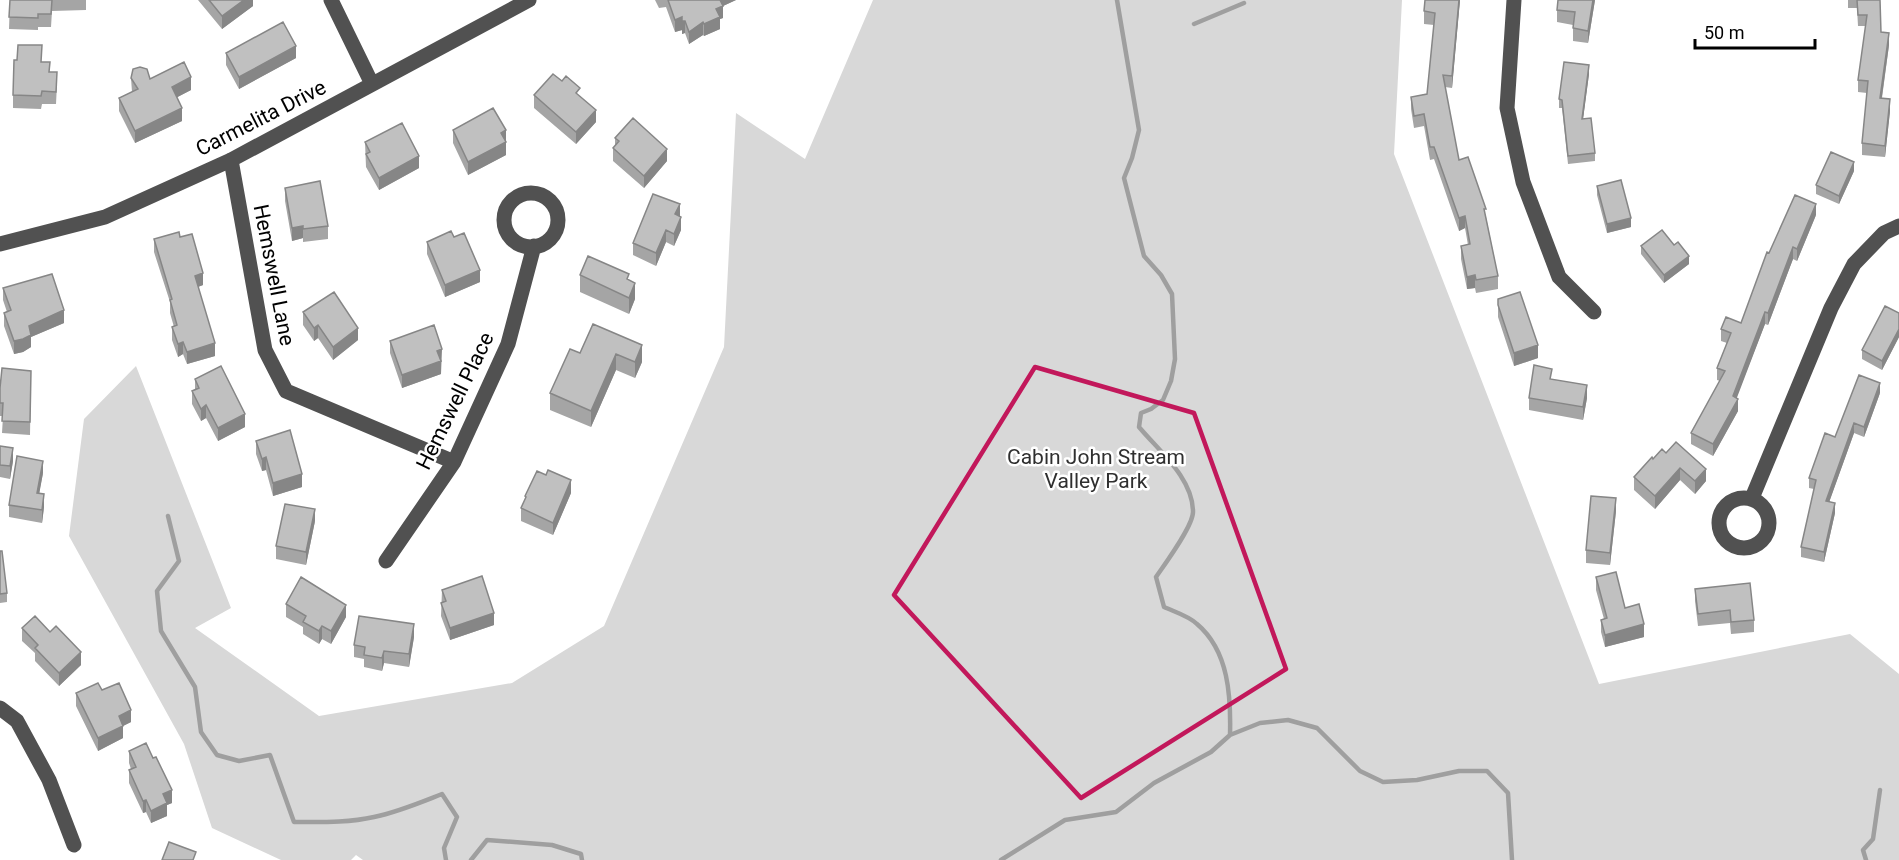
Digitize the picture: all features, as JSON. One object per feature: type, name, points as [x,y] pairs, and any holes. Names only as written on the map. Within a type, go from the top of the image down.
[{"type":"street","points":[[331,0],[372,84]]},
{"type":"street","name":"Carmelita Drive","points":[[0,244],[105,216],[231,160],[529,0]]},
{"type":"street","points":[[1514,0],[1507,108],[1523,182],[1559,277],[1594,312]]},
{"type":"street","name":"Hemswell Lane","points":[[231,160],[265,350],[285,391],[454,462]]},
{"type":"street","points":[[1752,498],[1831,308],[1854,264],[1884,233],[1899,226]]},
{"type":"street","name":"Hemswell Place","points":[[386,561],[454,462],[508,344],[534,246]]},
{"type":"street","points":[[0,708],[17,722],[49,780],[74,845]]},
{"type":"highlighted area","points":[[1035,367],[1194,413],[1286,669],[1081,798],[894,595]]},
{"type":"green space","name":"Cabin John Stream Valley Park","points":[[873,0],[1402,0],[1394,154],[1599,684],[1850,634],[1899,674],[1899,860],[363,860],[356,855],[351,860],[281,860],[212,828],[184,744],[69,536],[84,419],[136,366],[231,608],[195,628],[319,716],[512,683],[604,626],[724,347],[736,113],[805,159]]},
{"type":"building","points":[[10,0],[52,0],[51,14],[38,14],[38,18],[9,17]]},
{"type":"building","points":[[209,0],[244,0],[222,16]]},
{"type":"building","points":[[668,0],[720,0],[723,6],[716,9],[720,17],[704,24],[703,22],[689,32],[682,17],[675,20]]},
{"type":"building","points":[[1425,0],[1459,0],[1452,76],[1443,75],[1459,160],[1468,157],[1486,209],[1484,209],[1498,276],[1476,280],[1475,275],[1467,277],[1461,246],[1470,244],[1465,216],[1459,218],[1434,147],[1430,147],[1424,114],[1414,116],[1411,97],[1427,94],[1435,13],[1424,11]]},
{"type":"building","points":[[1558,0],[1593,0],[1588,31],[1573,28],[1575,12],[1557,10]]},
{"type":"building","points":[[1857,0],[1880,0],[1881,32],[1889,33],[1880,98],[1890,99],[1885,146],[1862,143],[1868,81],[1858,80],[1867,15],[1858,15]]},
{"type":"building","points":[[283,22],[296,46],[239,77],[226,53]]},
{"type":"building","points":[[18,45],[42,45],[41,62],[50,62],[49,72],[57,72],[56,92],[42,91],[41,96],[13,95],[14,60],[17,60]]},
{"type":"building","points":[[184,62],[191,77],[172,87],[182,108],[135,131],[119,98],[138,89],[131,78],[133,69],[140,67],[147,69],[150,79]]},
{"type":"building","points":[[1564,62],[1589,65],[1582,119],[1591,118],[1595,153],[1568,156],[1562,100],[1559,99]]},
{"type":"building","points":[[553,74],[562,81],[566,76],[580,88],[576,93],[596,110],[576,132],[534,95]]},
{"type":"building","points":[[493,108],[506,130],[501,133],[506,142],[468,162],[453,130]]},
{"type":"building","points":[[633,118],[667,149],[644,176],[613,148],[619,141],[615,138]]},
{"type":"building","points":[[402,123],[419,156],[379,178],[366,154],[370,152],[365,142]]},
{"type":"building","points":[[1831,152],[1854,162],[1839,196],[1816,185]]},
{"type":"building","points":[[1621,180],[1631,218],[1607,224],[1597,186]]},
{"type":"building","points":[[320,181],[328,226],[292,228],[285,188]]},
{"type":"building","points":[[653,194],[680,204],[675,214],[681,217],[674,234],[666,230],[656,253],[633,243]]},
{"type":"building","points":[[1795,195],[1816,204],[1797,249],[1793,247],[1768,313],[1765,312],[1733,396],[1738,399],[1713,444],[1691,433],[1725,371],[1717,368],[1731,333],[1721,329],[1726,317],[1741,323],[1767,252],[1769,253]]},
{"type":"building","points":[[1662,230],[1674,245],[1678,242],[1689,256],[1664,275],[1641,246]]},
{"type":"building","points":[[451,231],[454,237],[464,233],[480,270],[445,285],[427,242]]},
{"type":"building","points":[[179,232],[180,237],[192,234],[203,273],[195,276],[215,343],[187,352],[183,342],[178,344],[172,327],[177,325],[170,300],[172,299],[154,239]]},
{"type":"building","points":[[588,256],[629,274],[627,279],[635,283],[629,298],[580,275]]},
{"type":"building","points":[[52,274],[64,310],[29,326],[31,335],[14,341],[4,313],[11,310],[3,288]]},
{"type":"building","points":[[334,292],[358,328],[333,347],[318,325],[314,328],[303,312]]},
{"type":"building","points":[[1520,292],[1538,345],[1514,353],[1498,299]]},
{"type":"building","points":[[1885,306],[1899,313],[1899,329],[1882,361],[1862,350]]},
{"type":"building","points":[[593,324],[642,345],[635,362],[616,354],[591,411],[550,393],[570,349],[580,353]]},
{"type":"building","points":[[434,325],[442,349],[437,351],[441,361],[402,375],[390,341]]},
{"type":"building","points":[[1534,365],[1552,369],[1550,379],[1587,385],[1583,407],[1529,398]]},
{"type":"building","points":[[221,366],[245,414],[218,428],[206,405],[201,409],[192,391],[199,388],[195,379]]},
{"type":"building","points":[[2,368],[31,371],[30,422],[2,421],[3,403],[0,403],[0,388]]},
{"type":"building","points":[[1859,375],[1880,383],[1864,427],[1854,423],[1826,501],[1835,503],[1824,552],[1801,547],[1816,480],[1809,478],[1825,433],[1835,437]]},
{"type":"building","points":[[290,430],[302,474],[273,483],[266,457],[262,459],[256,441]]},
{"type":"building","points":[[1676,442],[1706,469],[1695,481],[1680,468],[1655,496],[1634,477],[1652,457],[1653,459],[1662,449],[1666,453]]},
{"type":"building","points":[[0,446],[13,448],[10,466],[0,465]]},
{"type":"building","points":[[17,456],[43,461],[37,493],[44,494],[42,510],[9,505]]},
{"type":"building","points":[[548,470],[571,480],[553,523],[521,508],[537,471],[546,475]]},
{"type":"building","points":[[1591,496],[1616,498],[1610,553],[1586,550]]},
{"type":"building","points":[[285,504],[315,509],[306,552],[276,546]]},
{"type":"building","points":[[0,551],[2,551],[7,593],[0,594]]},
{"type":"building","points":[[1616,572],[1625,608],[1639,604],[1644,624],[1605,635],[1601,620],[1607,618],[1596,577]]},
{"type":"building","points":[[482,576],[494,613],[450,628],[441,603],[446,601],[442,590]]},
{"type":"building","points":[[301,577],[346,605],[331,631],[322,626],[319,631],[303,622],[306,616],[286,604]]},
{"type":"building","points":[[1750,583],[1754,620],[1731,622],[1730,610],[1698,614],[1695,589]]},
{"type":"building","points":[[35,616],[50,632],[56,626],[81,652],[59,673],[35,648],[38,645],[22,628]]},
{"type":"building","points":[[359,616],[414,624],[409,654],[384,651],[382,658],[364,655],[365,647],[354,645]]},
{"type":"building","points":[[98,683],[102,690],[119,683],[131,710],[119,716],[123,726],[98,738],[76,693]]},
{"type":"building","points":[[146,743],[153,758],[156,757],[172,790],[163,794],[167,803],[151,811],[146,800],[143,801],[129,770],[136,767],[129,751]]},
{"type":"building","points":[[169,842],[196,852],[193,860],[162,860]]},
{"type":"waterway","points":[[1117,0],[1139,130],[1124,178],[1144,256],[1161,275],[1172,294],[1175,359],[1171,381],[1163,400],[1141,413],[1139,427],[1181,476],[1192,500],[1193,512],[1184,535],[1156,577],[1164,607],[1194,621],[1216,647],[1226,675],[1230,705],[1230,735]]},
{"type":"waterway","points":[[1194,24],[1244,3]]},
{"type":"waterway","points":[[168,516],[179,561],[157,591],[161,631],[195,687],[201,732],[217,755],[239,761],[270,755],[294,822],[364,819],[400,810],[442,794],[457,817],[444,848],[446,860]]},
{"type":"waterway","points":[[1001,860],[1065,820],[1116,812],[1154,783],[1211,752],[1230,735],[1260,723],[1288,720],[1317,728],[1360,771],[1383,782],[1417,780],[1459,771],[1487,771],[1508,793],[1512,860]]},
{"type":"waterway","points":[[1866,860],[1863,850],[1873,839],[1880,790]]},
{"type":"waterway","points":[[471,860],[487,840],[552,845],[581,854],[582,860]]}]
